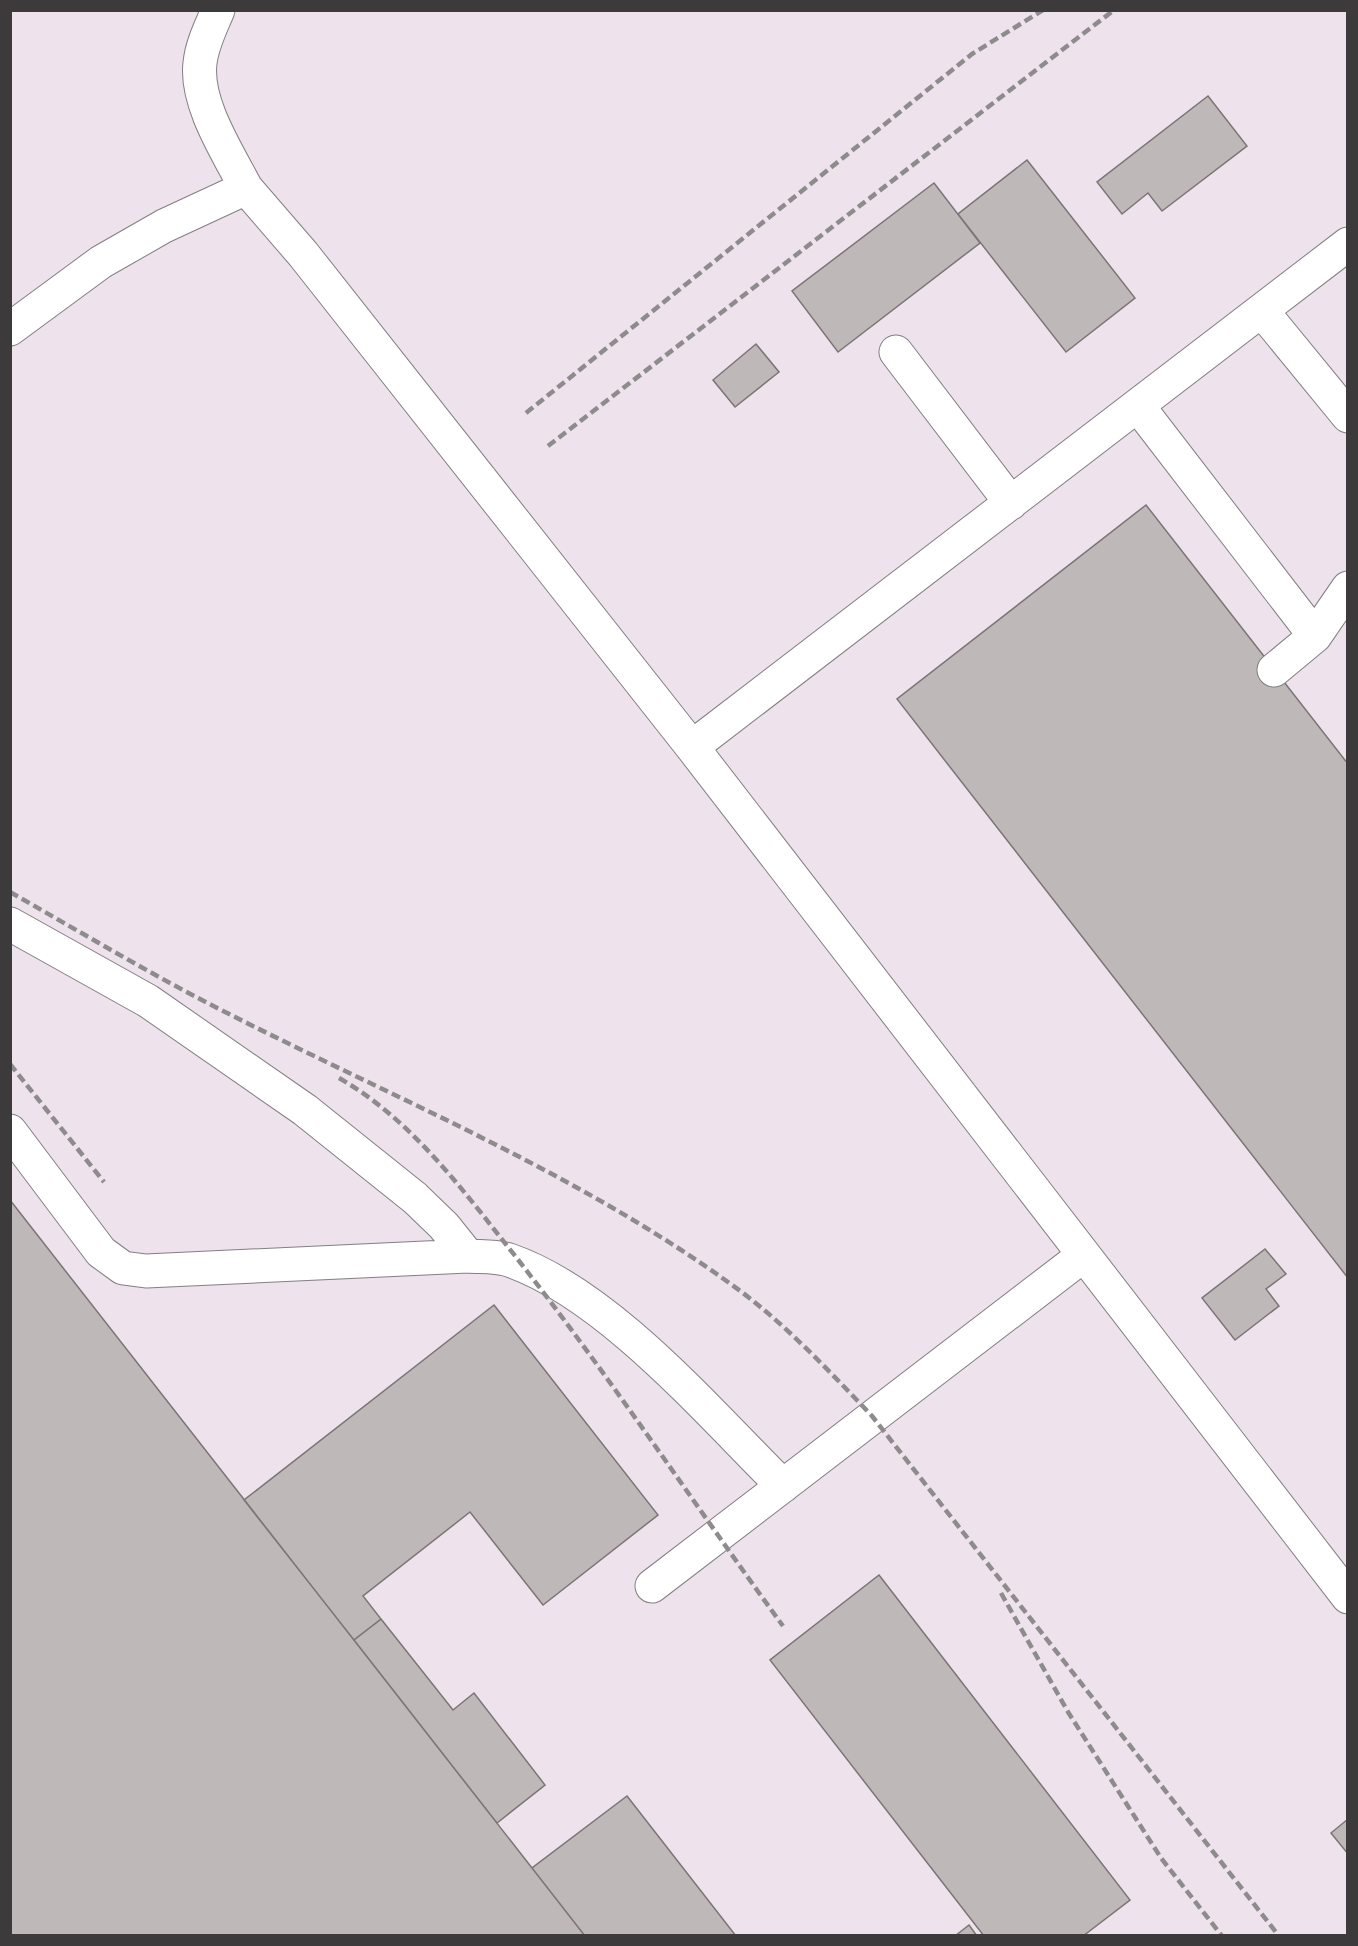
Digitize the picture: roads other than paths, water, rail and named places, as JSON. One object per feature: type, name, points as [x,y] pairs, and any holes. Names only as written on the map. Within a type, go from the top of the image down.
[{"type":"lane","points":[[218,10],[206,39],[200,64],[201,90],[221,141],[246,188],[303,254],[692,747],[1347,1597]]},
{"type":"lane","points":[[10,328],[101,262],[164,226],[246,188]]},
{"type":"lane","points":[[692,747],[1347,244]]},
{"type":"lane","points":[[1262,311],[1347,416]]},
{"type":"lane","points":[[896,352],[1011,503]]},
{"type":"lane","points":[[1138,406],[1316,636]]},
{"type":"lane","points":[[1274,670],[1316,636],[1347,588]]},
{"type":"lane","points":[[10,924],[148,1001],[305,1110],[415,1198],[444,1226],[468,1256]]},
{"type":"lane","points":[[10,1131],[101,1252],[123,1268],[146,1271],[468,1256],[507,1259],[551,1279],[588,1303],[639,1343],[783,1486]]},
{"type":"lane","points":[[652,1586],[1084,1255]]},
{"type":"railway","points":[[526,413],[972,54],[1043,10]]},
{"type":"railway","points":[[548,446],[1114,10]]},
{"type":"railway","points":[[10,892],[205,1001],[559,1178],[622,1213],[743,1293],[810,1352],[872,1416],[1279,1936]]},
{"type":"railway","points":[[10,1064],[104,1182]]},
{"type":"railway","points":[[339,1078],[364,1094],[410,1133],[471,1200],[579,1340],[783,1626]]},
{"type":"railway","points":[[1001,1593],[1068,1712],[1161,1858],[1222,1936]]}]
